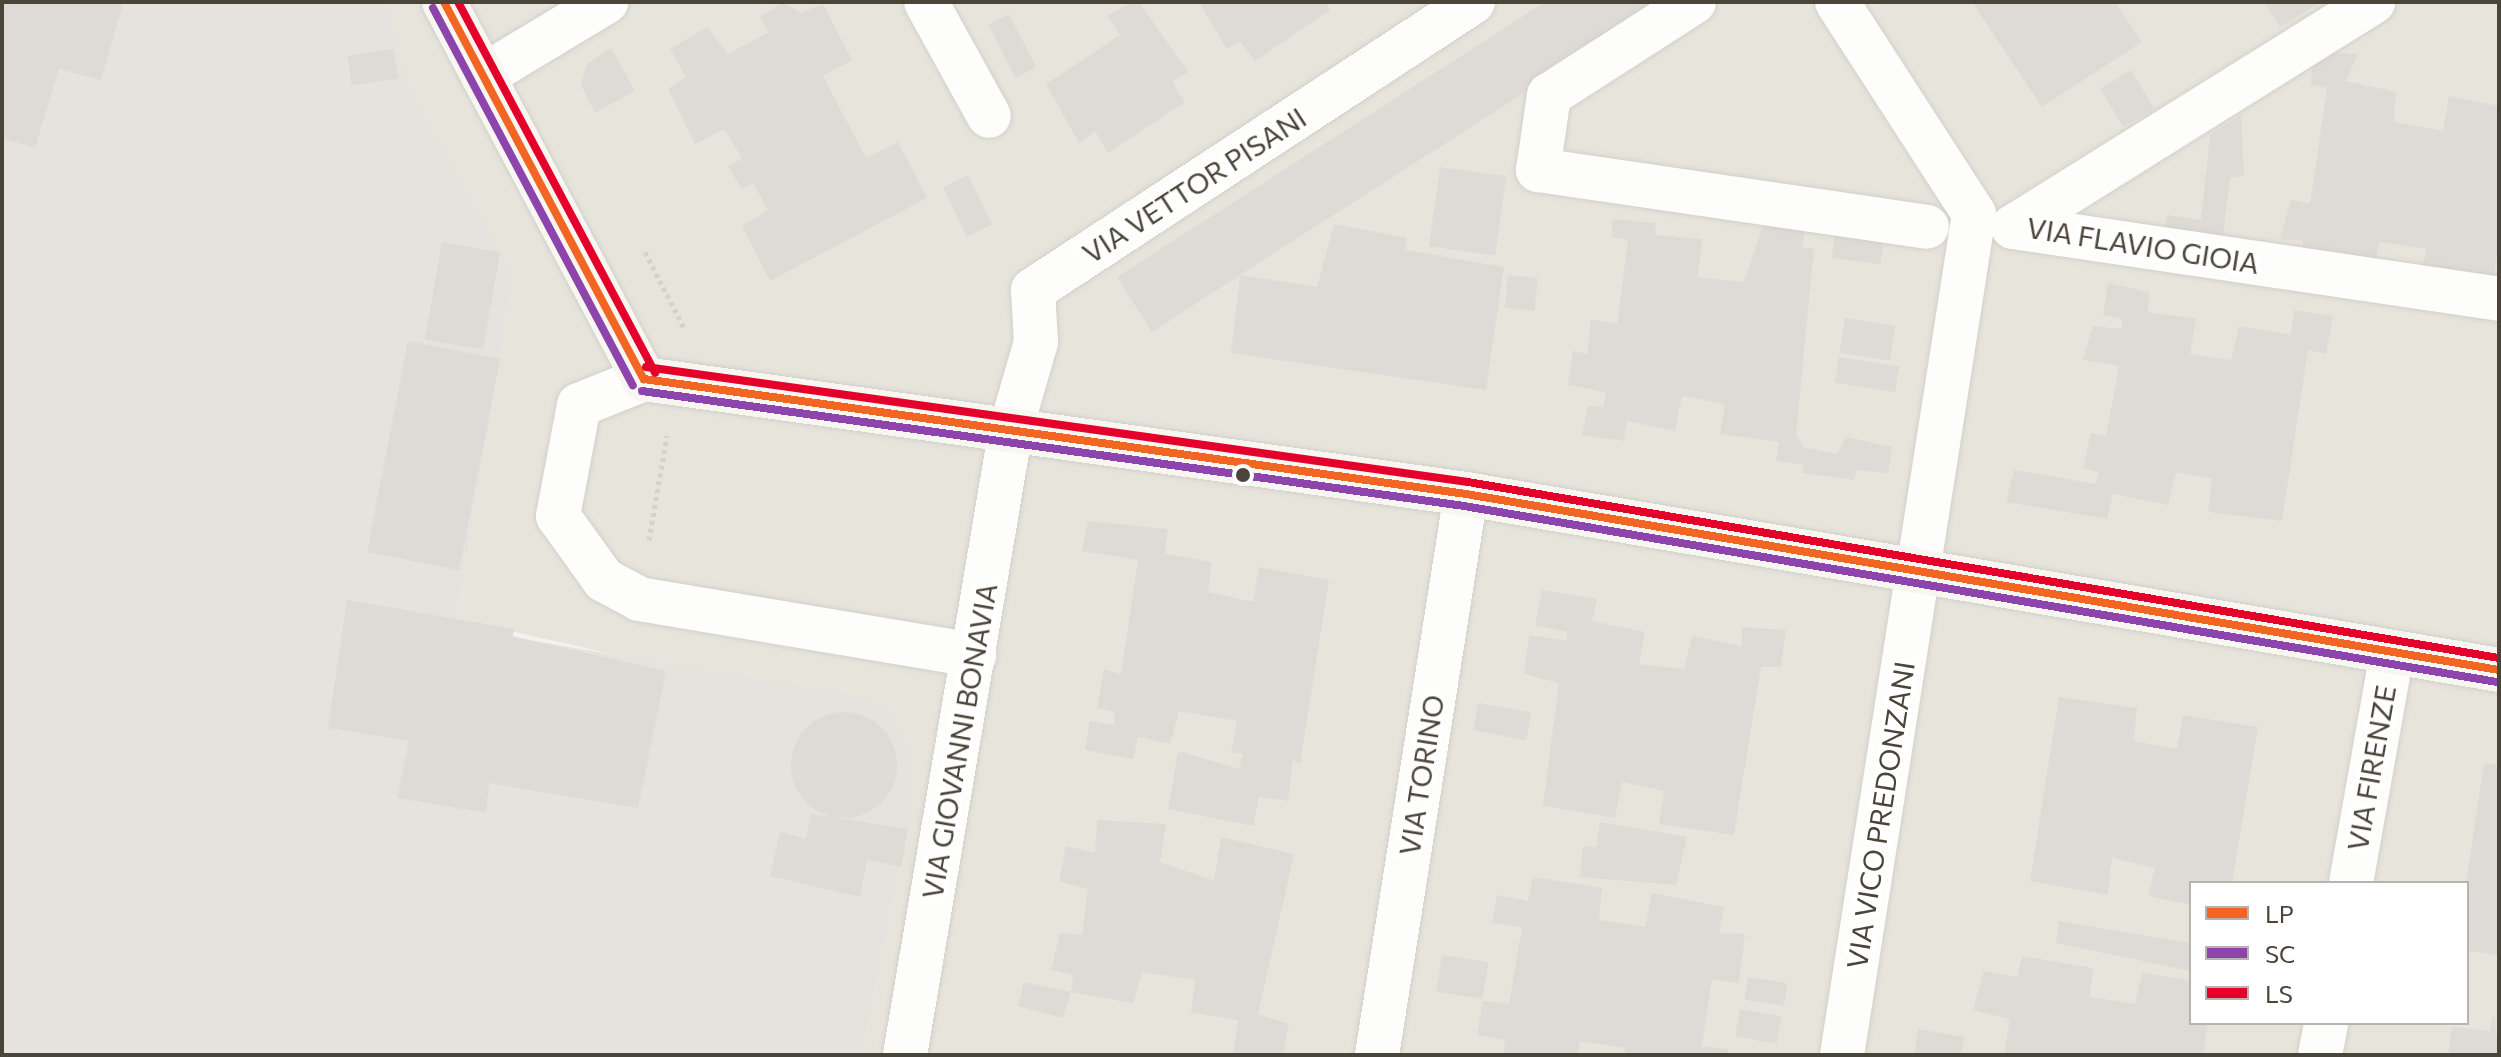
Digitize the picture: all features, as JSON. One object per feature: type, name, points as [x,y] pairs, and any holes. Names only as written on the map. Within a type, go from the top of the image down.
[{"type":"street","points":[[444,2],[483,76],[660,381]]},
{"type":"street","points":[[483,76],[606,2]]},
{"type":"street","points":[[926,2],[989,116]]},
{"type":"street","name":"VIA VETTOR PISANI","points":[[1011,428],[1036,342],[1033,290],[1473,2]]},
{"type":"street","points":[[1694,2],[1549,95],[1538,170],[1927,227]]},
{"type":"street","points":[[1837,2],[1994,220]]},
{"type":"street","name":"VIA FLAVIO GIOIA","points":[[1994,220],[2373,2]]},
{"type":"street","name":"VIA FLAVIO GIOIA","points":[[1994,220],[2499,299]]},
{"type":"street","name":"VIA VICO PREDONZANI","points":[[1842,1055],[1918,574],[1994,220]]},
{"type":"street","points":[[974,655],[639,599],[604,580],[558,516],[579,405],[660,381],[1011,428],[1466,494],[1918,574],[2499,670]]},
{"type":"street","name":"VIA GIOVANNI BONAVIA","points":[[915,1054],[1011,428]]},
{"type":"street","name":"VIA TORINO","points":[[1377,1055],[1466,494]]},
{"type":"street","name":"VIA FIRENZE","points":[[2351,881],[2392,653]]},
{"type":"street","points":[[2320,1055],[2326,1025]]},
{"type":"path","points":[[636,237],[683,318],[660,381],[639,599]]},
{"type":"shaded area","points":[[2,2],[124,2],[101,80],[114,128],[265,95],[410,91],[514,276],[457,619],[515,629],[512,637],[874,700],[894,718],[908,740],[908,829],[863,1055],[2,1055]]},
{"type":"shaded area","points":[[124,2],[2499,2],[2499,1055],[863,1055],[908,829],[908,740],[894,718],[457,619],[514,276],[265,95],[197,111]]},
{"type":"shaded area","points":[[124,2],[386,2],[410,91],[265,95],[114,129],[101,80]]},
{"type":"building","points":[[4,2],[124,2],[101,80],[59,69],[35,148],[2,138]]},
{"type":"building","points":[[783,2],[800,13],[823,4],[852,60],[823,76],[866,158],[898,142],[927,198],[770,281],[742,226],[768,210],[753,183],[742,190],[728,166],[742,158],[724,129],[695,144],[668,89],[686,77],[670,49],[707,27],[728,54],[769,32],[760,17]]},
{"type":"building","points":[[1131,2],[1139,2],[1188,72],[1172,82],[1185,102],[1108,153],[1095,131],[1079,143],[1046,84],[1120,35],[1107,16]]},
{"type":"building","points":[[1199,2],[1325,2],[1330,10],[1255,61],[1240,41],[1227,49]]},
{"type":"building","points":[[1545,2],[1666,2],[1152,332],[1117,277]]},
{"type":"building","points":[[1972,2],[2115,2],[2142,42],[2042,107]]},
{"type":"building","points":[[2264,2],[2321,2],[2280,27]]},
{"type":"building","points":[[1009,14],[1036,67],[1016,78],[989,24]]},
{"type":"building","points":[[611,48],[635,91],[595,113],[581,85],[586,65]]},
{"type":"building","points":[[394,49],[398,79],[352,85],[347,56]]},
{"type":"building","points":[[2329,53],[2358,54],[2346,81],[2396,92],[2394,122],[2443,131],[2449,96],[2499,106],[2499,244],[2491,293],[2420,282],[2426,249],[2380,242],[2372,274],[2302,262],[2303,241],[2280,239],[2291,200],[2310,204],[2327,88],[2311,85],[2312,67]]},
{"type":"building","points":[[2131,70],[2154,109],[2123,127],[2100,89]]},
{"type":"building","points":[[2241,115],[2244,175],[2230,178],[2222,243],[2164,230],[2167,215],[2201,220],[2210,135]]},
{"type":"building","points":[[1440,167],[1506,176],[1495,256],[1429,246]]},
{"type":"building","points":[[968,175],[992,224],[967,237],[943,187]]},
{"type":"building","points":[[1766,217],[1807,224],[1802,247],[1814,249],[1796,434],[1803,447],[1837,454],[1846,437],[1892,447],[1888,473],[1857,470],[1854,480],[1802,473],[1804,465],[1776,461],[1779,442],[1720,434],[1725,404],[1682,396],[1675,431],[1627,421],[1624,441],[1582,435],[1588,406],[1603,407],[1606,392],[1568,385],[1573,351],[1587,354],[1591,319],[1617,324],[1628,240],[1612,237],[1612,219],[1656,223],[1655,235],[1702,239],[1698,277],[1744,282]]},
{"type":"building","points":[[1334,224],[1407,238],[1405,250],[1504,267],[1486,390],[1231,353],[1240,275],[1317,287]]},
{"type":"building","points":[[1836,228],[1885,235],[1880,265],[1832,258]]},
{"type":"building","points":[[442,242],[500,252],[483,350],[425,339]]},
{"type":"building","points":[[1508,275],[1538,278],[1534,311],[1505,308]]},
{"type":"building","points":[[2108,283],[2149,292],[2148,312],[2196,319],[2190,354],[2231,360],[2239,326],[2291,335],[2294,310],[2333,316],[2326,354],[2308,350],[2282,521],[2208,512],[2212,479],[2176,472],[2168,505],[2113,494],[2107,519],[2006,502],[2014,470],[2096,484],[2099,473],[2083,468],[2091,433],[2106,436],[2119,366],[2083,360],[2093,326],[2122,329],[2122,319],[2103,315]]},
{"type":"building","points":[[1845,318],[1895,326],[1890,361],[1840,353]]},
{"type":"building","points":[[408,341],[500,359],[459,570],[367,552]]},
{"type":"building","points":[[1839,357],[1899,367],[1895,392],[1835,383]]},
{"type":"building","points":[[1088,521],[1168,529],[1165,554],[1212,562],[1208,592],[1253,602],[1259,567],[1329,580],[1300,764],[1293,760],[1288,801],[1259,797],[1253,826],[1168,809],[1178,751],[1239,769],[1243,754],[1231,752],[1237,721],[1179,711],[1170,744],[1138,737],[1133,759],[1085,750],[1090,721],[1114,725],[1115,712],[1097,708],[1104,669],[1121,674],[1138,560],[1082,551]]},
{"type":"building","points":[[1542,590],[1597,599],[1592,621],[1645,632],[1639,664],[1684,669],[1692,636],[1742,646],[1742,627],[1786,630],[1781,667],[1761,667],[1734,835],[1659,824],[1664,791],[1622,782],[1615,818],[1543,806],[1559,683],[1524,674],[1529,635],[1567,641],[1567,632],[1535,625]]},
{"type":"building","points":[[347,600],[515,629],[512,636],[666,671],[638,808],[489,783],[486,813],[397,798],[409,741],[328,728]]},
{"type":"building","points":[[2059,697],[2137,708],[2134,741],[2177,749],[2183,715],[2258,727],[2232,881],[2189,881],[2189,905],[2148,896],[2155,868],[2112,858],[2108,895],[2030,881]]},
{"type":"building","points":[[1478,703],[1531,712],[1526,740],[1473,731]]},
{"type":"building","points":[[844,712],[864,716],[881,728],[893,745],[897,765],[893,785],[881,802],[864,814],[844,818],[824,814],[807,802],[795,785],[791,765],[795,745],[807,728],[824,716]]},
{"type":"building","points":[[2484,763],[2499,765],[2499,955],[2469,951],[2469,881],[2466,881]]},
{"type":"building","points":[[811,814],[908,829],[901,867],[867,859],[860,897],[770,876],[780,832],[806,839]]},
{"type":"building","points":[[1097,820],[1166,824],[1160,862],[1214,881],[1221,837],[1294,854],[1258,1014],[1289,1024],[1283,1055],[1233,1055],[1238,1020],[1191,1012],[1195,980],[1142,972],[1133,1003],[1071,992],[1073,975],[1051,970],[1060,933],[1082,935],[1088,889],[1059,881],[1066,846],[1095,853]]},
{"type":"building","points":[[1600,822],[1687,837],[1676,885],[1580,877],[1583,846],[1596,847]]},
{"type":"building","points":[[1533,877],[1602,888],[1599,920],[1645,927],[1652,893],[1724,907],[1719,933],[1745,934],[1739,983],[1712,979],[1702,1046],[1729,1049],[1728,1055],[1624,1055],[1625,1048],[1580,1041],[1578,1055],[1495,1055],[1504,1052],[1505,1040],[1477,1035],[1483,1001],[1509,1004],[1522,927],[1492,923],[1497,895],[1528,901]]},
{"type":"building","points":[[2059,921],[2189,943],[2189,971],[2056,943]]},
{"type":"building","points":[[1442,955],[1488,962],[1483,999],[1436,992]]},
{"type":"building","points":[[2022,956],[2093,968],[2090,997],[2135,1004],[2142,973],[2189,980],[2189,1025],[2208,1025],[2203,1055],[2004,1055],[2010,1019],[1973,1010],[1984,971],[2017,977]]},
{"type":"building","points":[[1748,977],[1788,983],[1784,1006],[1744,1000]]},
{"type":"building","points":[[1024,982],[1071,992],[1063,1018],[1018,1006]]},
{"type":"building","points":[[1740,1009],[1781,1016],[1776,1044],[1735,1037]]},
{"type":"building","points":[[2494,1014],[2499,1055],[2448,1055],[2452,1027],[2490,1031]]},
{"type":"building","points":[[1918,1029],[1964,1037],[1961,1055],[1914,1055]]},
{"type":"transit line","name":"LP","points":[[444,2],[644,379]]},
{"type":"transit line","name":"LS","points":[[458,2],[655,373]]},
{"type":"transit line","name":"SC","points":[[433,8],[633,385]]},
{"type":"transit line","name":"LS","points":[[646,367],[1468,482],[2499,658]]},
{"type":"transit line","name":"LP","points":[[644,379],[1466,494],[2499,670]]},
{"type":"transit line","name":"SC","points":[[642,391],[1464,506],[2497,682]]}]
